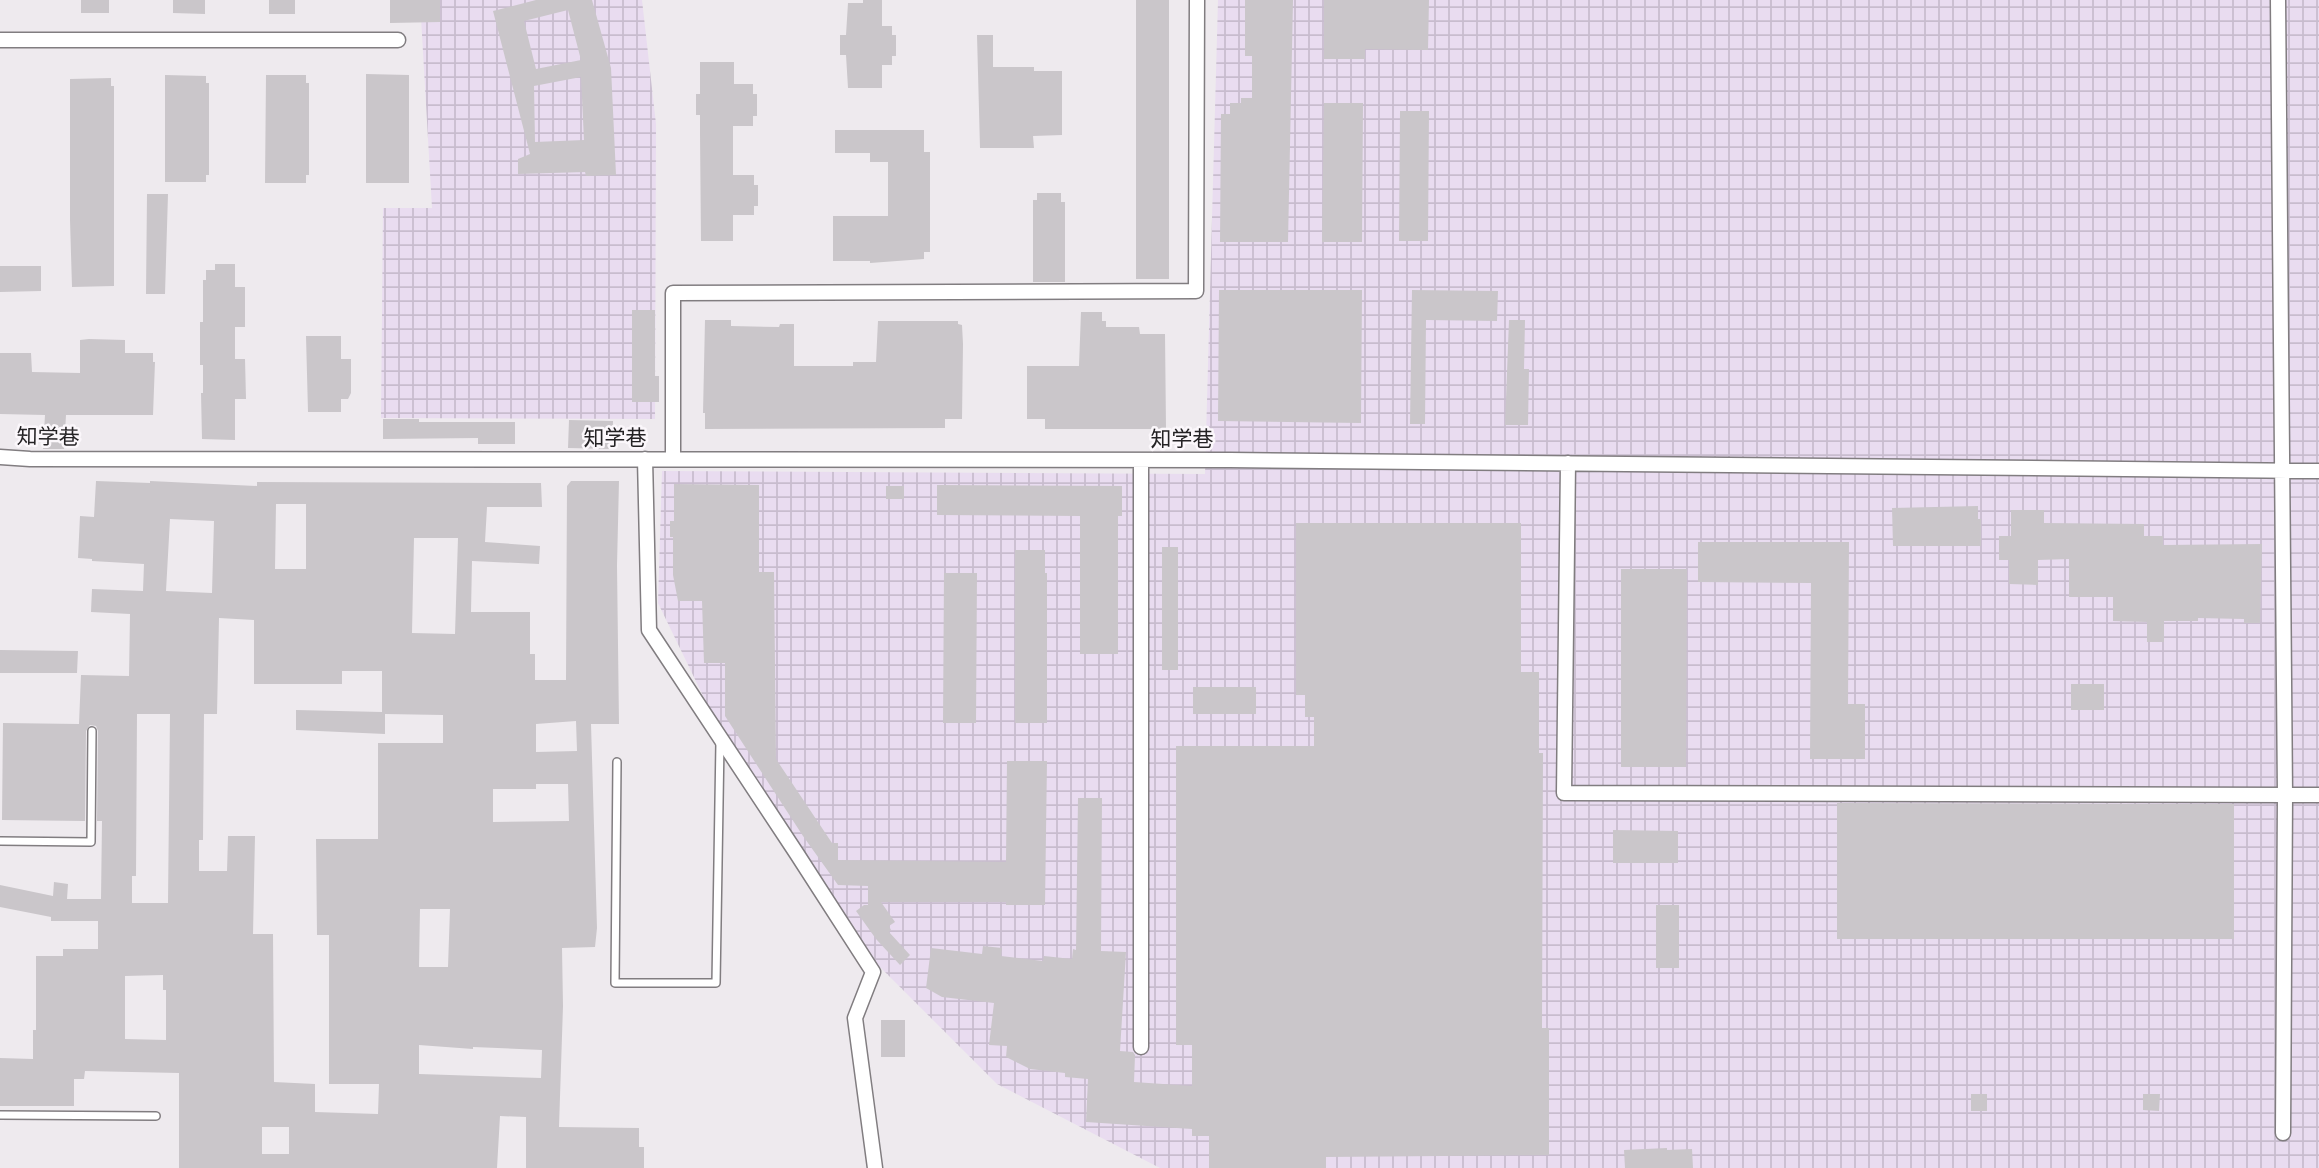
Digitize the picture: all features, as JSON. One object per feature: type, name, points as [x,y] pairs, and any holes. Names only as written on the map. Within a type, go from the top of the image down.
[{"type":"street","points":[[673,459],[673,293],[1196,291],[1197,0]]},
{"type":"street","points":[[2278,0],[2284,471],[2283,1133]]},
{"type":"street","points":[[0,40],[398,40]]},
{"type":"street","name":"知学巷","points":[[0,457],[1230,460],[2319,471]]},
{"type":"street","points":[[645,459],[649,630],[873,972],[855,1018],[875,1168]]},
{"type":"street","points":[[1140,1047],[1142,460]]},
{"type":"street","points":[[1568,463],[1564,793],[2319,795]]},
{"type":"lane","points":[[0,841],[91,842],[92,731]]},
{"type":"lane","points":[[617,762],[615,983],[716,983],[720,738]]},
{"type":"lane","points":[[0,1115],[156,1116]]},
{"type":"shaded area","points":[[420,0],[642,0],[656,124],[655,419],[381,418],[383,208],[432,208]]},
{"type":"shaded area","points":[[1218,0],[2319,0],[2319,1168],[1160,1168],[997,1084],[865,952],[724,739],[658,603],[662,471],[1205,474]]},
{"type":"building","points":[[81,0],[109,0],[109,13],[81,13]]},
{"type":"building","points":[[173,0],[205,0],[205,14],[173,13]]},
{"type":"building","points":[[269,0],[295,0],[295,14],[269,14]]},
{"type":"building","points":[[390,0],[440,0],[440,22],[390,23]]},
{"type":"building","points":[[536,0],[592,0],[611,68],[616,175],[586,176],[585,172],[518,174],[518,159],[530,154],[493,11]],"holes":[[[568,10],[581,60],[536,69],[524,21]],[[581,77],[584,140],[535,142],[534,86]]]},
{"type":"building","points":[[863,0],[882,0],[882,26],[892,26],[892,35],[896,35],[896,56],[892,56],[892,65],[882,65],[882,88],[848,88],[846,55],[840,55],[840,35],[846,35],[848,3],[863,3]]},
{"type":"building","points":[[1136,0],[1169,0],[1169,279],[1136,279]]},
{"type":"building","points":[[1245,0],[1293,0],[1288,242],[1220,242],[1221,114],[1230,114],[1230,103],[1241,103],[1241,98],[1252,98],[1252,56],[1245,56]]},
{"type":"building","points":[[1324,0],[1429,0],[1428,50],[1365,49],[1365,59],[1324,59]]},
{"type":"building","points":[[977,35],[993,35],[993,67],[1034,67],[1034,71],[1062,71],[1062,135],[1033,136],[1034,148],[980,148]]},
{"type":"building","points":[[700,62],[734,62],[734,84],[753,84],[753,94],[757,94],[757,116],[753,116],[753,126],[733,126],[733,175],[754,175],[754,185],[758,185],[758,206],[754,206],[754,215],[733,215],[733,241],[701,241],[700,115],[696,115],[696,94],[700,94]]},
{"type":"building","points":[[366,74],[409,75],[409,183],[366,183]]},
{"type":"building","points":[[165,75],[206,76],[206,83],[209,83],[209,175],[206,175],[206,182],[165,182]]},
{"type":"building","points":[[266,75],[306,75],[306,83],[309,83],[309,175],[306,175],[306,183],[265,183]]},
{"type":"building","points":[[111,78],[111,86],[114,86],[114,286],[72,287],[70,79]]},
{"type":"building","points":[[1324,103],[1363,103],[1362,242],[1322,242]]},
{"type":"building","points":[[1400,111],[1429,111],[1428,241],[1399,241]]},
{"type":"building","points":[[835,130],[924,130],[924,152],[930,152],[930,252],[924,252],[924,259],[870,263],[833,261],[833,216],[888,216],[888,162],[870,162],[870,153],[835,153]]},
{"type":"building","points":[[1037,193],[1061,193],[1061,202],[1065,202],[1065,282],[1033,282],[1033,200],[1037,200]]},
{"type":"building","points":[[147,194],[168,194],[165,294],[146,294]]},
{"type":"building","points":[[215,264],[235,264],[235,287],[245,287],[245,327],[235,327],[235,359],[245,359],[246,399],[235,399],[235,440],[202,439],[203,365],[200,365],[200,322],[203,322],[203,280],[206,280],[206,270],[215,270]]},
{"type":"building","points":[[0,266],[41,266],[41,291],[0,292]]},
{"type":"building","points":[[1219,290],[1362,290],[1361,423],[1218,421]]},
{"type":"building","points":[[1412,290],[1498,291],[1497,321],[1426,320],[1425,424],[1410,424]]},
{"type":"building","points":[[632,310],[655,310],[655,376],[659,376],[659,402],[632,402]]},
{"type":"building","points":[[1081,312],[1102,312],[1102,321],[1106,321],[1106,327],[1139,327],[1140,334],[1165,334],[1166,429],[1045,429],[1045,419],[1027,419],[1027,366],[1079,366]]},
{"type":"building","points":[[705,320],[731,320],[731,326],[779,327],[780,324],[794,324],[794,366],[853,366],[853,362],[876,362],[878,321],[958,321],[958,324],[962,325],[963,344],[962,419],[945,419],[945,428],[705,429]]},
{"type":"building","points":[[1509,320],[1525,320],[1524,369],[1529,369],[1528,425],[1505,425]]},
{"type":"building","points":[[306,336],[341,336],[341,359],[351,359],[351,393],[348,399],[341,399],[341,412],[308,412]]},
{"type":"building","points":[[80,340],[125,340],[125,353],[153,353],[153,415],[66,415],[64,449],[43,449],[45,415],[0,414],[0,353],[31,353],[32,372],[80,373]]},
{"type":"building","points":[[383,419],[419,419],[419,422],[515,422],[515,444],[478,444],[478,438],[383,439]]},
{"type":"building","points":[[569,420],[613,421],[612,449],[568,448]]},
{"type":"building","points":[[96,481],[257,486],[257,482],[541,483],[542,507],[487,507],[485,542],[540,546],[539,564],[472,561],[471,612],[530,612],[530,654],[535,654],[535,680],[566,680],[567,486],[571,481],[619,481],[619,724],[591,724],[597,928],[595,947],[562,948],[559,1127],[639,1128],[639,1147],[644,1147],[644,1168],[526,1168],[526,1117],[500,1116],[497,1168],[179,1168],[179,1073],[85,1071],[84,1079],[74,1079],[74,1106],[0,1106],[0,1058],[33,1059],[33,1030],[36,1030],[36,956],[63,956],[63,949],[98,949],[98,921],[51,921],[51,917],[0,907],[0,885],[53,896],[54,882],[68,884],[67,899],[101,899],[102,821],[97,821],[96,726],[90,725],[86,731],[85,821],[2,820],[3,723],[79,724],[81,675],[129,676],[130,614],[91,612],[92,589],[143,591],[144,564],[78,558],[80,516],[94,517]],"holes":[[[276,504],[306,504],[306,569],[275,569]],[[170,519],[214,521],[212,593],[166,591]],[[414,538],[458,538],[455,634],[412,633]],[[219,618],[254,620],[254,684],[342,684],[342,671],[382,671],[382,712],[296,710],[296,730],[385,734],[385,714],[443,715],[443,743],[378,743],[378,839],[316,839],[317,935],[329,935],[329,1084],[379,1084],[378,1114],[315,1112],[315,1084],[274,1082],[273,934],[253,934],[255,836],[228,836],[227,871],[199,871],[199,840],[203,840],[204,714],[217,714]],[[137,714],[170,714],[168,903],[132,903],[132,876],[136,876]],[[576,721],[577,751],[536,752],[536,724]],[[536,784],[568,784],[569,821],[493,822],[493,789],[536,789]],[[420,909],[450,909],[448,967],[419,967]],[[163,975],[163,990],[166,990],[166,1040],[125,1039],[125,976]],[[419,1045],[542,1050],[541,1078],[419,1074]],[[262,1127],[289,1127],[289,1154],[262,1154]]]},
{"type":"building","points":[[674,484],[759,485],[759,572],[774,572],[776,759],[832,843],[838,843],[838,860],[1006,862],[1007,761],[1047,761],[1045,905],[1006,905],[1006,902],[881,902],[895,922],[889,926],[889,932],[910,955],[900,965],[876,939],[856,911],[868,905],[868,886],[838,885],[725,716],[725,663],[704,663],[702,601],[678,601],[673,575],[673,537],[670,537],[670,521],[674,521]]},
{"type":"building","points":[[937,485],[1122,486],[1122,516],[1118,516],[1118,654],[1080,654],[1080,516],[937,515]]},
{"type":"building","points":[[886,486],[904,486],[904,499],[886,499]]},
{"type":"building","points":[[1978,506],[1981,546],[1893,546],[1892,508]]},
{"type":"building","points":[[2011,510],[2044,510],[2044,523],[2144,524],[2144,536],[2163,536],[2163,545],[2262,544],[2260,623],[2244,623],[2244,619],[2198,618],[2198,621],[2164,621],[2164,642],[2147,642],[2147,622],[2113,621],[2113,597],[2069,597],[2069,559],[2038,560],[2038,585],[2009,584],[2009,560],[1999,560],[1999,536],[2011,536]]},
{"type":"building","points":[[1296,523],[1521,523],[1521,672],[1539,672],[1539,753],[1543,753],[1542,1028],[1549,1028],[1549,1155],[1326,1157],[1326,1168],[1209,1168],[1209,1136],[1192,1136],[1192,1129],[1086,1122],[1088,1079],[1030,1069],[1006,1057],[1007,1046],[989,1045],[994,1003],[942,997],[926,988],[931,948],[982,954],[983,946],[1002,948],[1001,956],[1043,961],[1044,956],[1072,959],[1073,949],[1076,950],[1078,798],[1102,798],[1101,951],[1126,952],[1120,1051],[1133,1052],[1135,1055],[1134,1082],[1192,1086],[1192,1045],[1176,1045],[1176,746],[1314,746],[1314,717],[1305,717],[1305,695],[1296,695]]},
{"type":"building","points":[[1698,542],[1849,542],[1848,704],[1865,704],[1865,759],[1810,759],[1811,583],[1698,582]]},
{"type":"building","points":[[1162,547],[1178,547],[1178,670],[1162,670]]},
{"type":"building","points":[[1015,550],[1045,550],[1047,723],[1015,723]]},
{"type":"building","points":[[1621,569],[1687,569],[1686,767],[1621,767]]},
{"type":"building","points":[[944,573],[977,573],[976,723],[943,723]]},
{"type":"building","points":[[0,650],[78,651],[77,673],[0,673]]},
{"type":"building","points":[[2071,684],[2104,684],[2104,710],[2071,710]]},
{"type":"building","points":[[1193,687],[1256,687],[1256,714],[1193,714]]},
{"type":"building","points":[[1837,803],[2234,804],[2234,939],[1837,939]]},
{"type":"building","points":[[1613,830],[1678,831],[1678,863],[1613,863]]},
{"type":"building","points":[[1656,905],[1679,905],[1679,968],[1656,968]]},
{"type":"building","points":[[881,1020],[905,1020],[905,1057],[881,1057]]},
{"type":"building","points":[[1971,1094],[1987,1094],[1987,1111],[1971,1111]]},
{"type":"building","points":[[2143,1094],[2160,1094],[2159,1111],[2143,1110]]},
{"type":"building","points":[[1692,1149],[1693,1168],[1625,1168],[1624,1150]]}]
